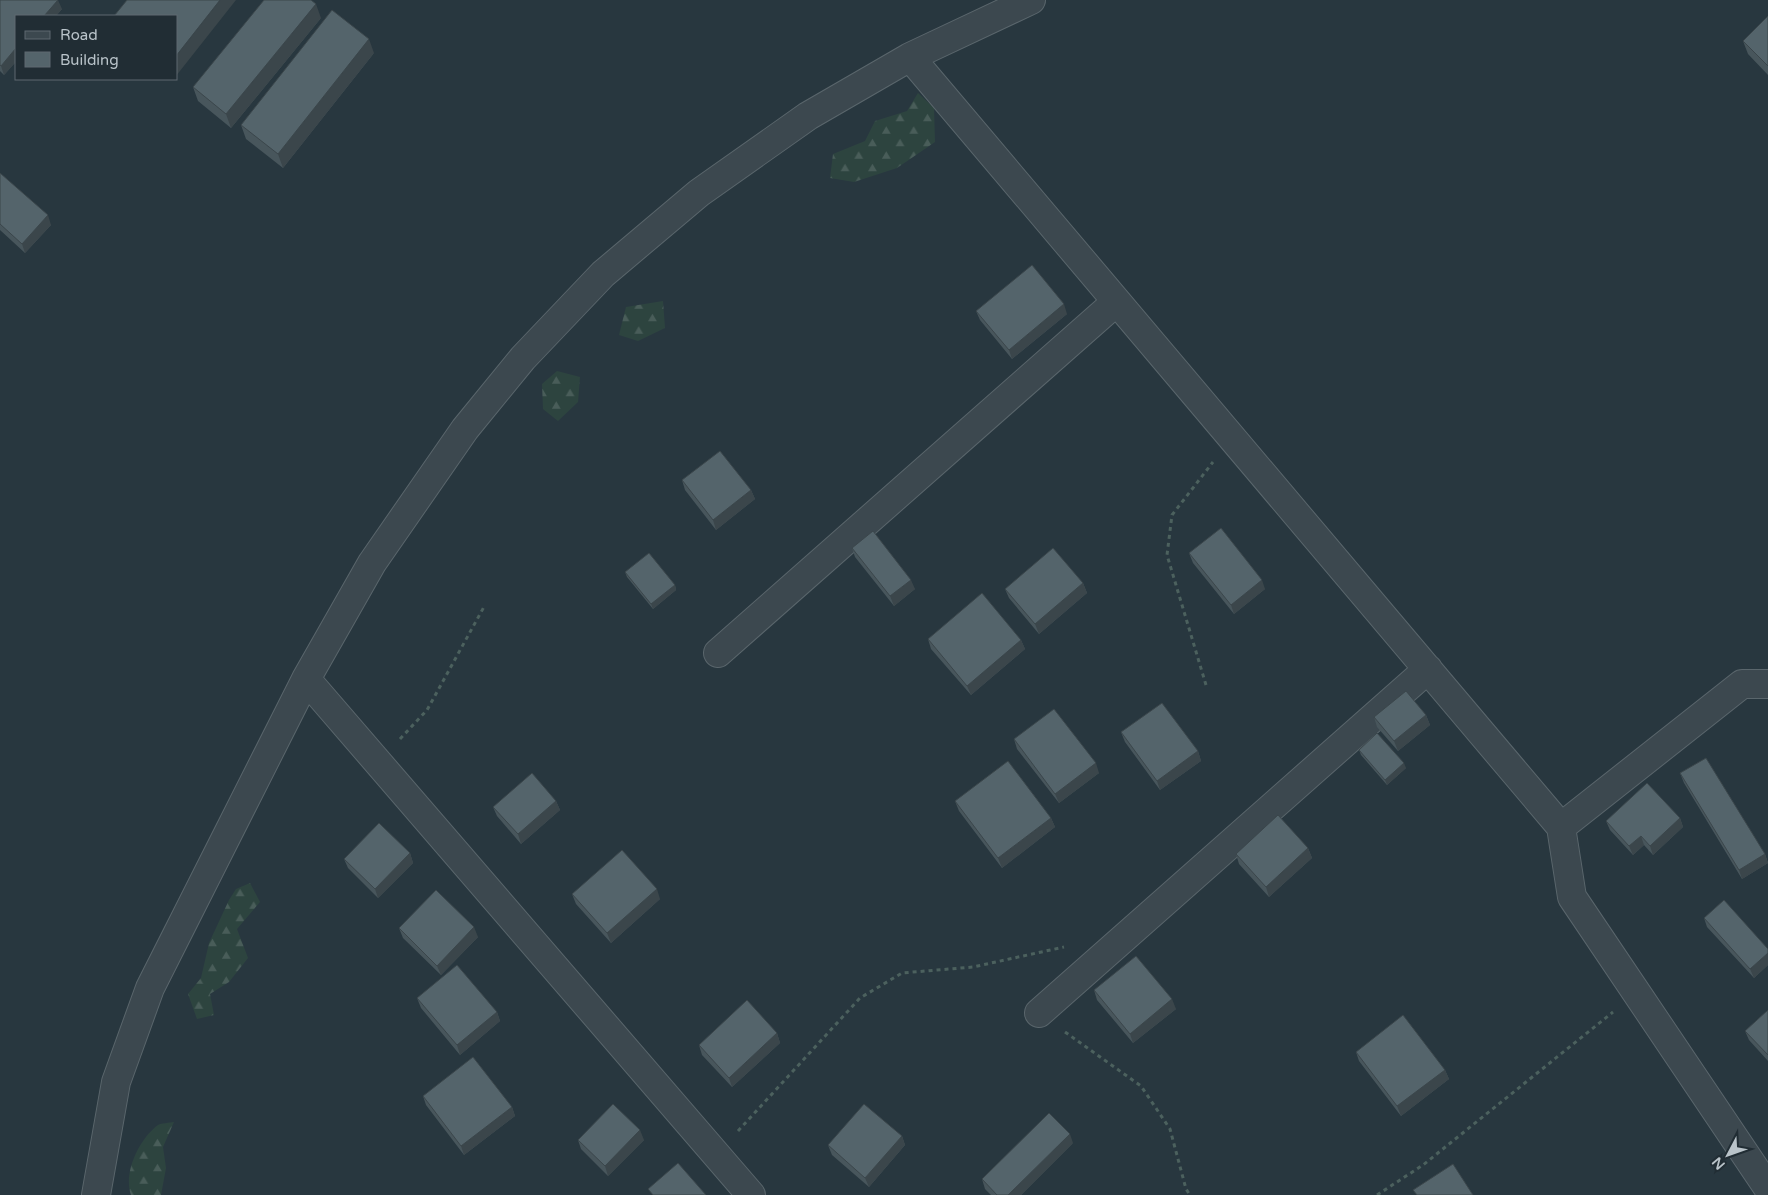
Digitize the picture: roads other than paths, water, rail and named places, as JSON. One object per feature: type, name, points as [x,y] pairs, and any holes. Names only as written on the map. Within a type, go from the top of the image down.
[{"type":"street","points":[[96,1195],[116,1082],[150,988],[306,679],[372,563],[465,429],[523,358],[602,274],[699,193],[800,121],[910,57],[1031,0]]},
{"type":"street","points":[[910,57],[1561,827],[1572,897],[1768,1188]]},
{"type":"street","points":[[718,653],[1116,302]]},
{"type":"street","points":[[1039,1013],[1428,669]]},
{"type":"street","points":[[306,679],[751,1195]]},
{"type":"street","points":[[1561,827],[1742,684],[1768,684]]}]
